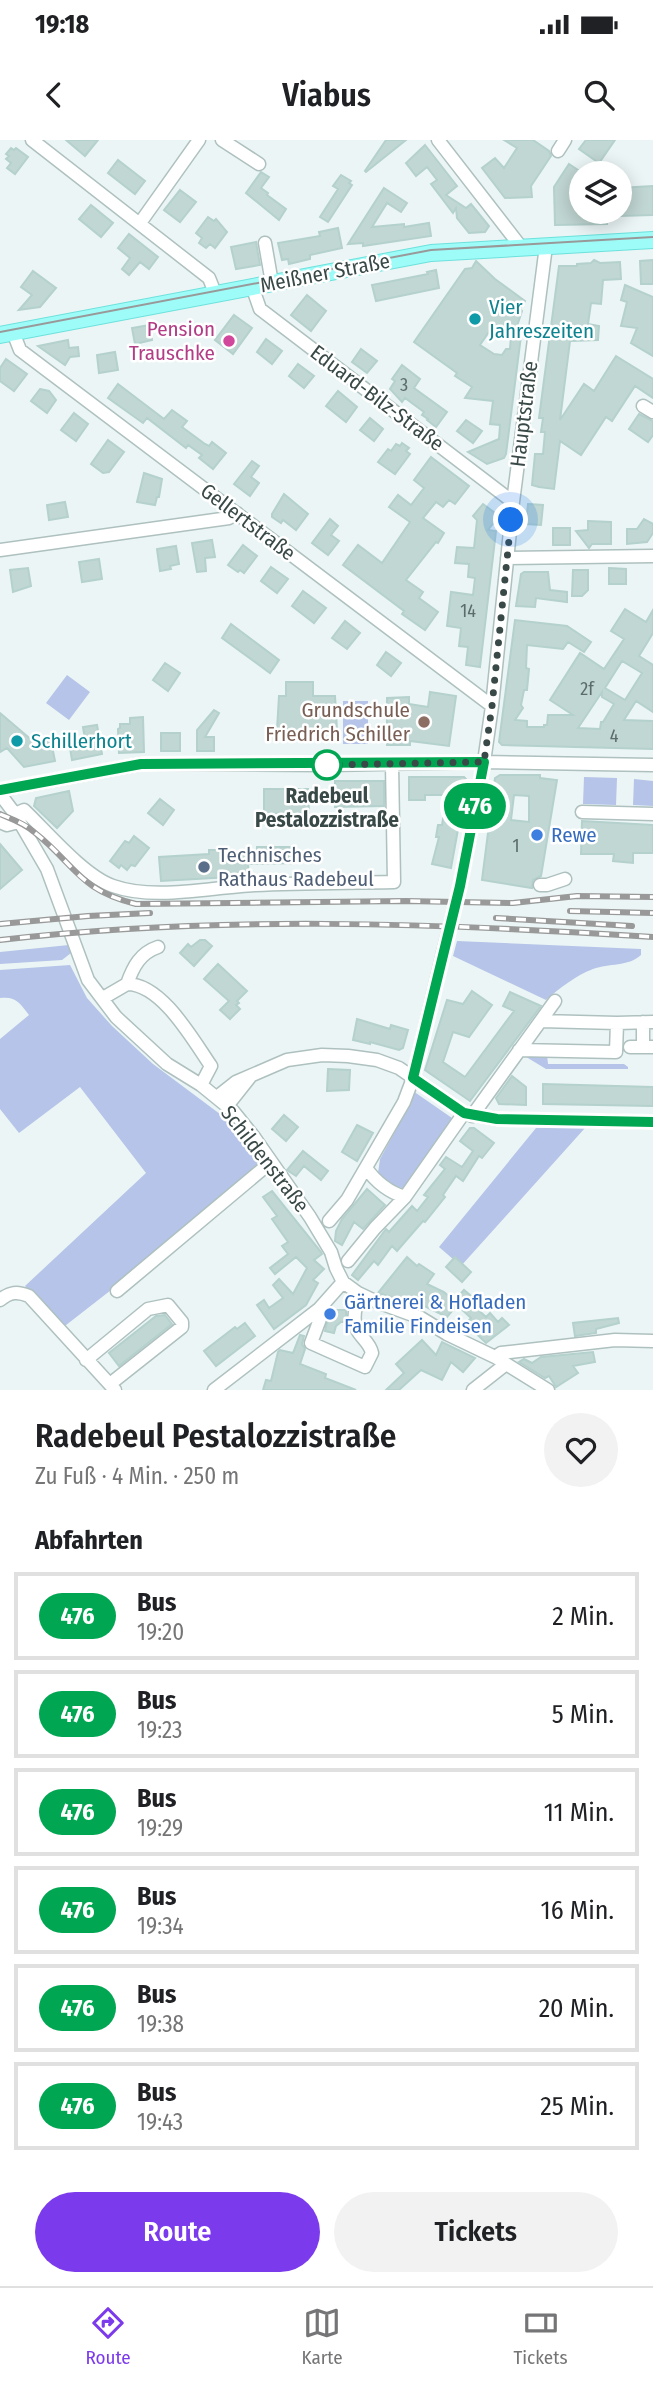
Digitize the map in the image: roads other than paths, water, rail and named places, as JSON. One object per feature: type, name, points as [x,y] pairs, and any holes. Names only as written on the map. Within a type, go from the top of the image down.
[{"type":"main road","name":"Meißner Straße","points":[[6,333],[431,253],[653,240]]},
{"type":"street","points":[[32,140],[209,278],[215,293]]},
{"type":"street","points":[[140,223],[199,140]]},
{"type":"street","points":[[222,140],[259,164]]},
{"type":"street","points":[[438,140],[521,247]]},
{"type":"street","points":[[265,243],[272,282]]},
{"type":"street","name":"Hauptstraße","points":[[329,1221],[347,1200],[366,1168],[404,1101],[413,1078],[460,886],[492,706],[513,502],[546,246]]},
{"type":"street","name":"Eduard-Bilz-Straße","points":[[252,286],[260,309],[513,502]]},
{"type":"street","name":"Gellertstraße","points":[[6,333],[20,350],[492,706]]},
{"type":"street","points":[[0,550],[229,518],[237,513]]},
{"type":"street","points":[[507,558],[653,556]]},
{"type":"street","points":[[0,792],[141,764],[484,762],[653,765]]},
{"type":"street","points":[[0,822],[7,825],[24,810],[75,859],[111,886],[135,892],[157,893],[255,885],[394,882],[392,764]]},
{"type":"street","name":"Schildenstraße","points":[[0,792],[47,869],[88,980],[116,1017],[167,1064],[228,1106],[254,1137],[319,1231],[343,1282]]},
{"type":"street","points":[[582,811],[653,814]]},
{"type":"street","points":[[540,885],[565,879]]},
{"type":"street","points":[[103,998],[127,984],[138,960],[149,950],[158,947]]},
{"type":"street","points":[[127,984],[149,990],[185,1028],[211,1066],[201,1085]]},
{"type":"street","points":[[348,1261],[375,1227],[405,1197],[555,1001]]},
{"type":"street","points":[[541,1021],[648,1025],[642,1047]]},
{"type":"street","points":[[519,1051],[616,1052],[617,1023]]},
{"type":"street","points":[[217,1097],[236,1082],[287,1060],[321,1055],[377,1060],[399,1068],[468,1114],[497,1119],[653,1122]]},
{"type":"street","points":[[228,1106],[250,1077]]},
{"type":"street","points":[[117,1291],[271,1162]]},
{"type":"street","points":[[366,1168],[373,1178],[393,1194],[405,1197]]},
{"type":"street","points":[[214,1390],[318,1308],[343,1282],[358,1293],[421,1318],[495,1357],[548,1390]]},
{"type":"street","points":[[0,1300],[8,1294],[21,1292],[29,1296],[86,1360],[113,1387],[182,1327],[182,1322],[168,1305],[148,1309],[86,1360]]},
{"type":"street","points":[[318,1308],[320,1319],[311,1343],[365,1367],[372,1353],[370,1346],[357,1331],[354,1321],[358,1293]]},
{"type":"street","points":[[495,1357],[501,1353],[615,1340],[653,1341]]},
{"type":"street","points":[[473,1390],[506,1364]]},
{"type":"tram line","points":[[0,332],[431,250],[653,237]]},
{"type":"railway","points":[[0,814],[30,829],[89,884],[136,904],[406,901],[513,903],[577,896],[653,897]]},
{"type":"railway","points":[[570,911],[653,913]]},
{"type":"railway","points":[[0,924],[150,913]]},
{"type":"railway","points":[[496,918],[632,926]]},
{"type":"railway","points":[[0,940],[81,932],[244,924],[408,925],[653,937]]},
{"type":"place","name":"Vier Jahreszeiten","points":[[475,319]]},
{"type":"place","name":"Pension Trauschke","points":[[229,341]]},
{"type":"place","name":"Grundschule Friedrich Schiller","points":[[424,722]]},
{"type":"place","name":"Schillerhort","points":[[17,741]]},
{"type":"place","name":"Radebeul Pestalozzistraße","points":[[327,765]]},
{"type":"place","name":"Rewe","points":[[537,835]]},
{"type":"place","name":"Technisches Rathaus Radebeul","points":[[204,867]]},
{"type":"place","name":"Gärtnerei & Hofladen Familie Findeisen","points":[[330,1314]]}]
